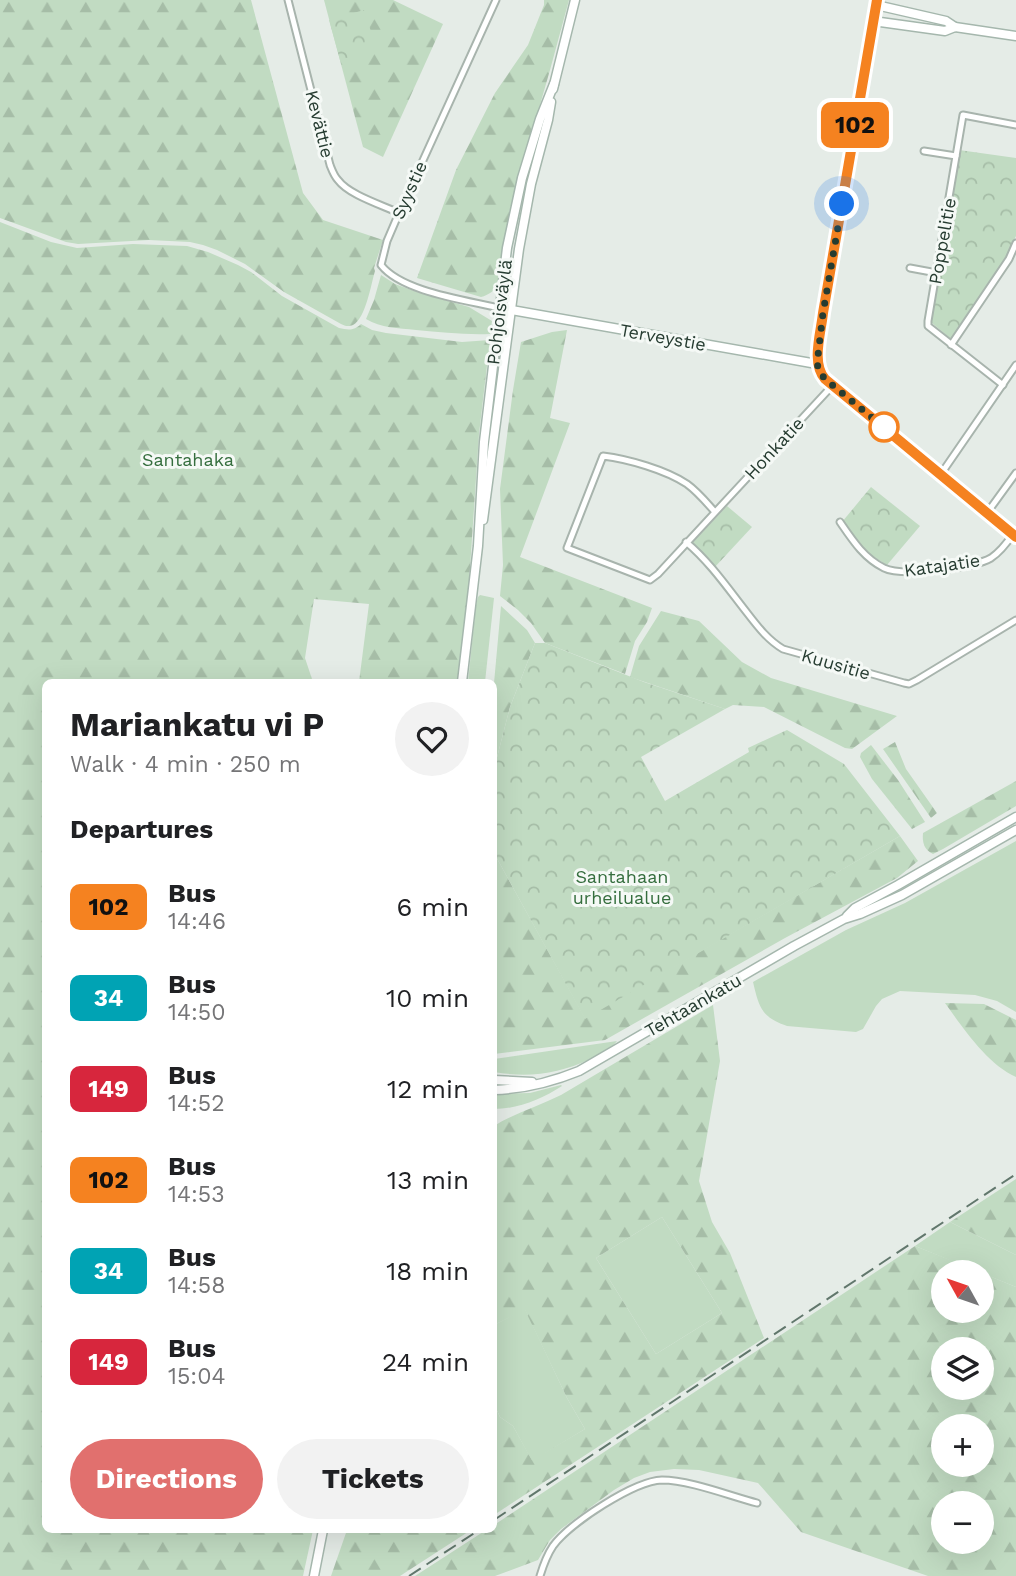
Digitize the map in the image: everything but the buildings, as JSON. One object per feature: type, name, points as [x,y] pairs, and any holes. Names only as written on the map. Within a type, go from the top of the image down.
[{"type":"main road","name":"Pohjoisväylä","points":[[462,679],[509,309],[531,184],[575,0]]},
{"type":"main road","points":[[1015,536],[833,385],[821,374],[817,364],[823,313],[877,2],[946,21],[954,27],[1016,36]]},
{"type":"main road","points":[[873,21],[945,31],[954,27]]},
{"type":"main road","name":"Pohjoisväylä","points":[[478,546],[484,442],[507,248],[522,178],[554,84]]},
{"type":"main road","name":"Terveystie","points":[[499,308],[817,364]]},
{"type":"main road","name":"Tehtaankatu","points":[[844,919],[855,908],[1016,817]]},
{"type":"main road","name":"Tehtaankatu","points":[[497,1090],[519,1088],[562,1078],[579,1071],[794,946],[844,919],[902,895],[1016,830]]},
{"type":"main road","name":"Tehtaankatu","points":[[497,1080],[539,1083]]},
{"type":"main road","points":[[314,1576],[322,1533]]},
{"type":"street","name":"Kevättie","points":[[288,0],[330,165],[337,179],[355,193],[399,213]]},
{"type":"street","name":"Syystie","points":[[496,0],[399,213],[381,265],[396,279],[417,288],[499,308]]},
{"type":"street","name":"Poppelitie","points":[[1003,385],[951,345],[929,326],[928,321],[963,115],[1016,125]]},
{"type":"street","points":[[924,151],[956,156]]},
{"type":"street","points":[[951,345],[1009,259],[1016,243]]},
{"type":"street","points":[[910,268],[937,273]]},
{"type":"street","points":[[941,474],[1016,365]]},
{"type":"street","name":"Honkatie","points":[[715,512],[681,480],[628,461],[603,456],[567,548],[650,580],[658,574],[833,385]]},
{"type":"street","points":[[987,513],[1016,473]]},
{"type":"street","name":"Katajatie","points":[[840,522],[867,558],[892,571],[903,573],[980,562],[990,558],[1015,536]]},
{"type":"street","name":"Kuusitie","points":[[687,542],[759,628],[783,649],[904,683],[917,680],[1016,620]]},
{"type":"street","points":[[540,1576],[546,1559],[565,1533],[639,1485],[659,1480],[675,1481],[757,1503]]},
{"type":"green space","points":[[0,0],[251,0],[303,193],[323,220],[383,240],[367,300],[358,321],[345,326],[284,292],[245,264],[203,245],[149,240],[78,244],[0,218]]},
{"type":"green space","points":[[324,0],[393,0],[443,24],[383,157],[363,147]]},
{"type":"green space","points":[[544,0],[569,0],[510,209],[498,284],[495,289],[481,297],[417,278],[456,170],[495,93],[528,45]]},
{"type":"green space","points":[[364,10],[377,50],[340,60],[329,20]]},
{"type":"green space","points":[[959,150],[1016,158],[1016,236],[1004,260],[951,339],[932,323],[932,314]]},
{"type":"green space","name":"Santahaka","points":[[0,222],[51,242],[77,248],[133,244],[187,246],[208,252],[251,272],[282,296],[339,328],[351,329],[361,324],[386,333],[462,342],[490,340],[479,434],[468,598],[457,679],[359,679],[369,604],[314,599],[305,658],[312,679],[42,679],[42,1533],[312,1533],[303,1576],[0,1576]]},
{"type":"green space","points":[[381,275],[395,284],[417,292],[469,307],[492,321],[490,334],[396,328],[366,319]]},
{"type":"green space","points":[[567,330],[550,418],[570,423],[520,557],[652,608],[635,641],[625,674],[545,643],[531,623],[500,596],[503,565],[500,489],[521,342]]},
{"type":"green space","points":[[871,487],[920,526],[887,565],[864,551],[842,522]]},
{"type":"green space","points":[[727,506],[752,527],[714,568],[692,543]]},
{"type":"green space","points":[[480,595],[494,598],[485,679],[468,679],[476,605]]},
{"type":"green space","points":[[501,606],[527,630],[535,643],[510,707],[497,757],[497,679],[494,679]]},
{"type":"green space","points":[[661,611],[699,621],[742,662],[771,678],[897,716],[852,749],[845,748],[764,707],[733,705],[725,709],[630,677],[639,646]]},
{"type":"green space","name":"Santahaan urheilualue","points":[[535,643],[545,643],[644,682],[725,709],[641,757],[665,801],[749,752],[748,748],[787,730],[844,764],[900,836],[585,1019],[497,858],[497,757],[510,707]]},
{"type":"green space","points":[[895,742],[906,769],[937,813],[931,818],[883,749]]},
{"type":"green space","points":[[871,745],[925,822],[912,829],[872,779],[860,757]]},
{"type":"green space","points":[[1016,781],[1016,806],[933,854],[926,848],[923,833]]},
{"type":"green space","points":[[900,836],[918,861],[897,878],[605,1040],[497,1054],[497,858],[585,1018]]},
{"type":"green space","points":[[1016,841],[1016,1012],[997,1001],[975,995],[900,991],[882,999],[863,1029],[856,1032],[787,1026],[772,1019],[762,1010],[753,982],[846,930],[905,903]]},
{"type":"green space","points":[[945,1003],[984,1004],[1016,1020],[1016,1077],[986,1054]]},
{"type":"green space","points":[[713,1005],[720,1061],[699,1181],[712,1222],[730,1253],[764,1338],[497,1513],[497,1410],[500,1417],[513,1426],[532,1460],[585,1429],[567,1398],[525,1310],[497,1324],[497,1124],[561,1095]],"holes":[[[662,1217],[722,1313],[656,1354],[596,1258]]]},
{"type":"green space","points":[[617,1041],[590,1059],[555,1071],[519,1075],[497,1072],[497,1059]]},
{"type":"green space","points":[[562,1086],[530,1102],[497,1109],[497,1094],[530,1093]]},
{"type":"green space","points":[[1016,1179],[1016,1255],[950,1222]]},
{"type":"green space","points":[[662,1217],[722,1313],[656,1354],[596,1258]]},
{"type":"green space","points":[[950,1222],[1016,1255],[1016,1287],[994,1278],[994,1260],[949,1260],[915,1246]]},
{"type":"green space","points":[[915,1246],[951,1260],[931,1260],[931,1323],[994,1323],[994,1278],[1016,1287],[1016,1576],[928,1576],[801,1532],[758,1483],[699,1470],[674,1469],[650,1472],[634,1478],[561,1529],[550,1540],[538,1560],[495,1576],[415,1576],[481,1533],[497,1533],[497,1523]]},
{"type":"green space","points":[[525,1309],[567,1398],[585,1429],[532,1461],[513,1426],[500,1417],[497,1410],[497,1323]]},
{"type":"green space","points":[[346,1533],[466,1533],[400,1576],[331,1576]]},
{"type":"railway","points":[[497,1518],[1016,1174]]},
{"type":"railway","points":[[409,1576],[474,1533]]},
{"type":"bus line","name":"102","points":[[877,0],[823,313],[817,364],[825,379],[1016,537]]},
{"type":"route","points":[[842,204],[817,364],[825,379],[886,429],[884,427]]}]
